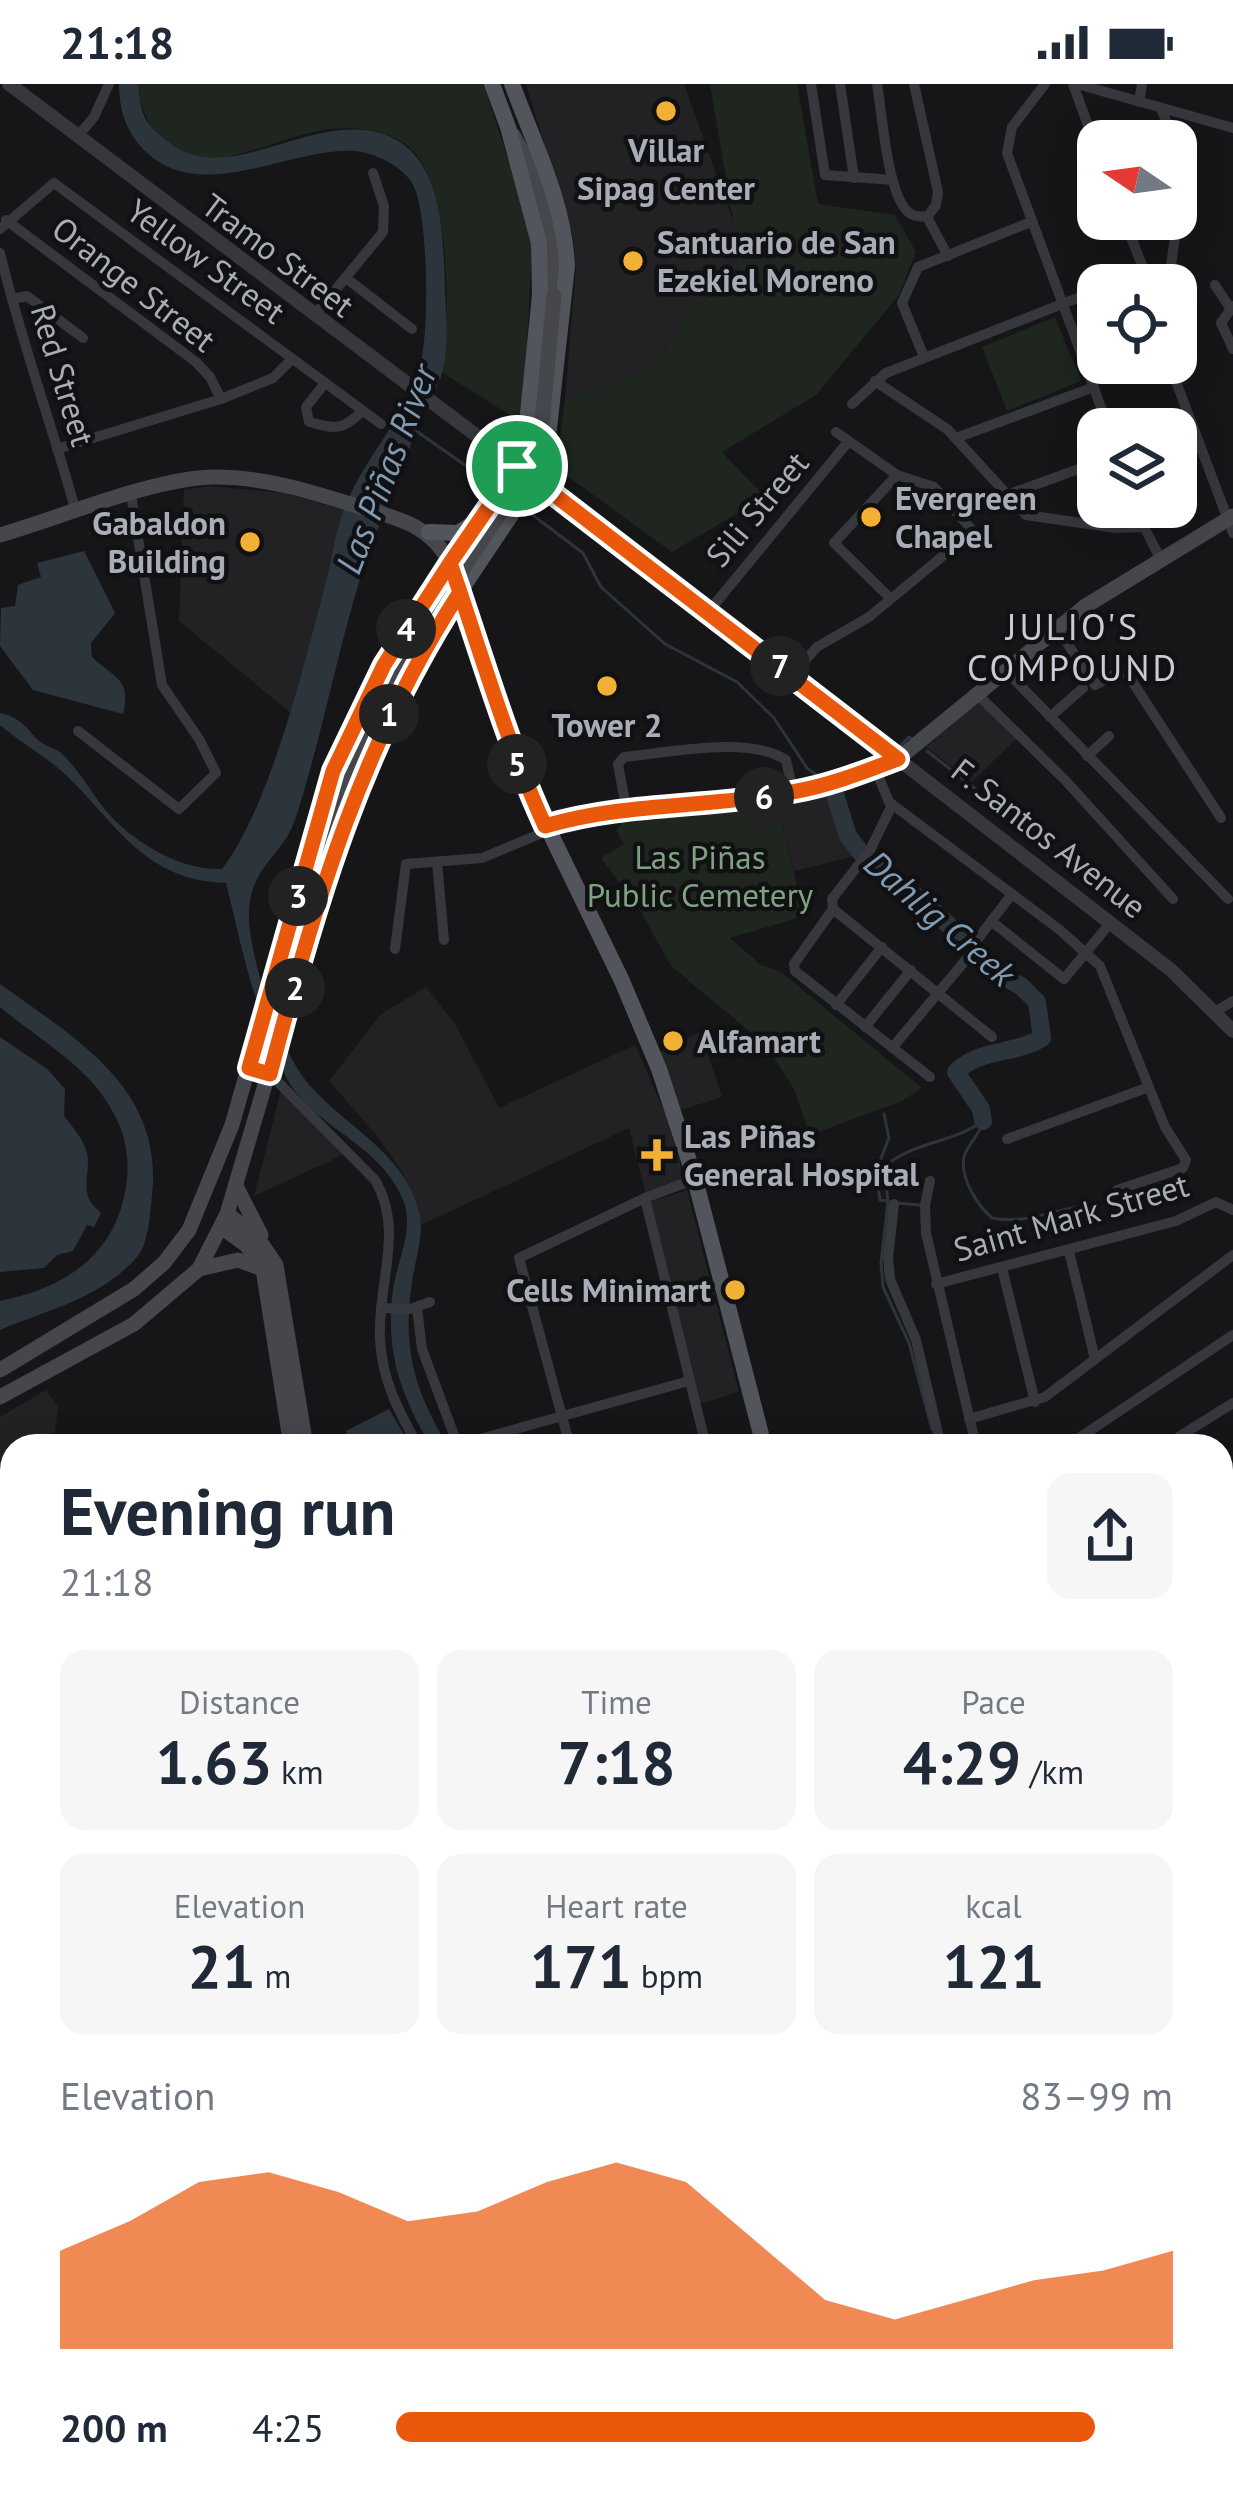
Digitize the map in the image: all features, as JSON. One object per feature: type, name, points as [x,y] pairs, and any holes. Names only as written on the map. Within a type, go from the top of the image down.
[{"type":"main road","points":[[0,1397],[134,1324],[199,1269],[236,1186],[330,864],[382,728],[460,592],[532,487],[550,446],[567,266],[559,208],[547,167],[492,84]]},
{"type":"main road","points":[[0,1370],[134,1289],[178,1247],[203,1201],[249,1068],[320,809],[345,743],[384,665],[513,473],[526,440],[541,268],[512,84]]},
{"type":"main road","points":[[309,859],[333,818],[370,721],[414,642],[535,458],[554,296],[553,233],[518,125]]},
{"type":"main road","name":"F. Santos Avenue","points":[[513,473],[709,611],[898,759]]},
{"type":"main road","points":[[0,536],[130,495],[212,476],[274,482],[429,532],[464,530],[492,504]]},
{"type":"main road","points":[[546,828],[590,813],[793,792],[898,759],[1119,583],[1231,523]]},
{"type":"main road","points":[[429,532],[450,563],[514,757],[636,1012],[695,1179],[761,1434]]},
{"type":"main road","points":[[330,864],[333,818]]},
{"type":"main road","points":[[249,1068],[271,1070]]},
{"type":"main road","points":[[236,1186],[280,1280],[304,1434]]},
{"type":"main road","points":[[224,1220],[268,1248]]},
{"type":"main road","points":[[224,1220],[262,1269],[289,1434]]},
{"type":"main road","points":[[199,1269],[238,1260],[262,1269]]},
{"type":"street","name":"Tramo Street","points":[[9,84],[435,405],[513,473]]},
{"type":"street","points":[[77,137],[94,117],[110,84]]},
{"type":"street","points":[[811,84],[825,175],[893,181]]},
{"type":"street","points":[[840,84],[854,178]]},
{"type":"street","points":[[877,84],[893,181],[908,212],[927,217],[948,256]]},
{"type":"street","points":[[914,84],[938,192],[927,217]]},
{"type":"street","points":[[1046,84],[1019,115],[1007,153],[1102,408]]},
{"type":"street","points":[[1075,84],[1233,128]]},
{"type":"street","points":[[1075,84],[1087,120]]},
{"type":"street","points":[[1139,102],[1142,84]]},
{"type":"street","points":[[1161,108],[1166,120]]},
{"type":"street","points":[[314,316],[382,232],[384,206],[373,173]]},
{"type":"street","name":"Yellow Street","points":[[3,225],[54,183],[381,424]]},
{"type":"street","points":[[924,357],[902,303],[918,267],[1031,222]]},
{"type":"street","name":"Orange Street","points":[[3,225],[196,362],[221,399]]},
{"type":"street","name":"Red Street","points":[[0,253],[20,338],[76,512]]},
{"type":"street","points":[[346,278],[412,329]]},
{"type":"street","points":[[1215,285],[1231,307],[1221,329],[1233,349]]},
{"type":"street","points":[[12,299],[27,296],[83,338]]},
{"type":"street","points":[[852,404],[875,381],[924,357],[1077,298]]},
{"type":"street","points":[[57,449],[221,399],[273,378],[292,359]]},
{"type":"street","points":[[875,381],[956,438],[1026,515],[1077,522]]},
{"type":"street","points":[[325,383],[306,406],[309,422],[337,430],[346,428],[362,411]]},
{"type":"street","points":[[1177,384],[1231,523]]},
{"type":"street","points":[[956,438],[1094,387]]},
{"type":"street","points":[[792,675],[817,647],[856,627],[973,531],[934,488],[897,475],[836,432]]},
{"type":"street","name":"Sili Street","points":[[709,611],[848,442]]},
{"type":"street","points":[[1007,495],[1077,470]]},
{"type":"street","points":[[890,598],[834,543],[897,475]]},
{"type":"street","points":[[78,731],[179,809],[216,773],[162,686],[130,495]]},
{"type":"street","points":[[1145,528],[1160,558]]},
{"type":"street","points":[[1057,628],[1095,685],[1121,671],[1127,675],[1221,818]]},
{"type":"street","points":[[1006,671],[1228,899]]},
{"type":"street","points":[[1050,717],[1083,688]]},
{"type":"street","points":[[977,694],[1065,780],[1173,899]]},
{"type":"street","points":[[1087,756],[1109,736]]},
{"type":"street","points":[[626,808],[618,764],[624,757],[735,747],[778,755],[786,760],[793,792]]},
{"type":"street","name":"F. Santos Avenue","points":[[898,759],[1171,970],[1233,1031]]},
{"type":"street","points":[[875,768],[892,805],[1087,952],[1111,985],[1185,1166],[1117,1190]]},
{"type":"street","points":[[892,805],[866,855],[832,898],[833,909],[794,964],[795,971],[930,1077]]},
{"type":"street","points":[[395,950],[406,865],[482,858],[546,828]]},
{"type":"street","points":[[437,862],[444,940]]},
{"type":"street","points":[[977,940],[1012,894]]},
{"type":"street","points":[[833,909],[992,1036]]},
{"type":"street","points":[[991,921],[1063,979],[1111,922]]},
{"type":"street","points":[[836,1005],[882,947]]},
{"type":"street","points":[[892,1048],[969,956]]},
{"type":"street","points":[[865,1027],[910,970]]},
{"type":"street","points":[[1215,1012],[1233,1001]]},
{"type":"street","points":[[271,1070],[385,1196],[391,1232],[380,1335],[386,1382],[412,1434]]},
{"type":"street","points":[[1007,1139],[1149,1087]]},
{"type":"street","points":[[567,1434],[519,1258],[695,1179]]},
{"type":"street","points":[[930,1181],[925,1205],[936,1284],[973,1434]]},
{"type":"street","points":[[645,1198],[703,1434]]},
{"type":"street","name":"Saint Mark Street","points":[[936,1284],[1176,1221],[1221,1202],[1233,1210]]},
{"type":"street","points":[[894,1204],[890,1279],[916,1340],[938,1434]]},
{"type":"street","points":[[1069,1251],[1095,1359]]},
{"type":"street","points":[[969,1419],[1035,1402],[1233,1255]]},
{"type":"street","points":[[1002,1268],[1035,1402]]},
{"type":"street","points":[[384,1308],[413,1309],[430,1302]]},
{"type":"street","points":[[413,1309],[422,1349],[454,1434]]},
{"type":"street","points":[[1085,1434],[1233,1335]]},
{"type":"street","points":[[503,1434],[689,1381]]},
{"type":"street","points":[[1185,1434],[1233,1402]]},
{"type":"shaded area","name":"Villar Sipag Center","points":[[526,84],[684,84],[735,226],[730,234],[740,278],[694,309],[662,355],[645,369],[565,399],[576,268],[573,237]]},
{"type":"shaded area","points":[[211,486],[283,493],[345,510],[292,714],[179,621],[184,490]]},
{"type":"shaded area","points":[[981,700],[1017,738],[972,782],[926,747]]},
{"type":"shaded area","points":[[831,789],[854,856],[794,871],[776,802]]},
{"type":"shaded area","points":[[426,987],[455,1024],[499,1108],[635,1045],[666,1115],[685,1181],[646,1195],[629,1128],[421,1225],[403,1173],[329,1081],[381,1014]]},
{"type":"shaded area","points":[[701,1032],[722,1097],[681,1110],[660,1052]]},
{"type":"shaded area","points":[[281,1091],[343,1155],[254,1196]]},
{"type":"shaded area","points":[[687,1190],[739,1392],[700,1404],[647,1203]]},
{"type":"shaded area","points":[[46,1390],[58,1407],[55,1434],[0,1434],[0,1417]]},
{"type":"green space","points":[[138,84],[483,84],[532,244],[523,423],[443,373],[447,288],[441,222],[424,167],[410,148],[381,133],[349,128],[318,131],[223,158],[190,157],[154,130]]},
{"type":"green space","points":[[710,84],[797,84],[818,204],[895,215],[916,252],[899,295],[816,395],[722,452],[765,497],[672,552],[556,468],[565,399],[645,369],[662,355],[694,309],[740,277]]},
{"type":"green space","points":[[1055,317],[1077,371],[1077,383],[1007,411],[982,347]]},
{"type":"green space","name":"Las Piñas Public Cemetery","points":[[776,802],[805,916],[730,938],[761,965],[781,972],[922,1088],[902,1101],[810,1135],[794,1089],[766,1045],[671,966],[640,910],[601,858],[624,844],[616,830],[621,825],[618,815]]},
{"type":"water","name":"Las Piñas River","points":[[119,84],[138,84],[150,125],[193,155],[218,158],[326,132],[380,133],[417,158],[436,197],[447,340],[443,370],[416,421],[402,472],[368,554],[296,817],[259,875],[249,921],[269,1005],[297,1067],[322,1098],[400,1171],[419,1211],[421,1229],[409,1306],[410,1348],[419,1387],[442,1434],[424,1434],[403,1389],[393,1352],[393,1289],[407,1222],[403,1200],[381,1166],[308,1106],[286,1077],[255,996],[226,883],[198,880],[154,861],[59,769],[0,725],[0,713],[12,717],[61,753],[107,812],[144,844],[174,860],[222,869],[240,841],[271,770],[345,507],[407,400],[421,362],[426,297],[417,195],[406,175],[386,161],[356,151],[219,174],[192,174],[167,166],[144,150],[122,111]]},
{"type":"water","points":[[84,551],[115,613],[91,643],[92,657],[123,686],[123,714],[33,690],[0,646],[1,608],[15,606],[18,585],[41,577],[37,563]]},
{"type":"water","points":[[0,984],[85,1047],[129,1096],[144,1125],[152,1157],[152,1195],[144,1244],[122,1271],[90,1293],[0,1330],[0,1301],[66,1277],[99,1249],[120,1210],[128,1162],[121,1130],[105,1099],[70,1061],[0,1007]]},
{"type":"water","points":[[0,1037],[47,1069],[65,1089],[64,1116],[85,1148],[88,1195],[101,1213],[94,1227],[87,1225],[73,1251],[57,1255],[44,1268],[0,1272]]},
{"type":"water","points":[[389,1409],[404,1434],[347,1434]]},
{"type":"waterway","name":"Dahlig Creek","points":[[415,430],[496,487]]},
{"type":"waterway","name":"Dahlig Creek","points":[[522,507],[583,553],[601,587],[665,644],[737,682],[774,718],[807,768],[821,778]]},
{"type":"waterway","name":"Dahlig Creek","points":[[898,748],[912,739]]},
{"type":"waterway","name":"Dahlig Creek","points":[[927,751],[1005,812]]},
{"type":"waterway","name":"Dahlig Creek","points":[[847,767],[883,755]]},
{"type":"waterway","name":"Dahlig Creek","points":[[834,791],[848,836],[869,863],[923,901],[1002,976],[1037,1002],[1042,1038],[976,1059],[956,1072],[981,1109],[983,1121]]},
{"type":"waterway","points":[[884,1114],[889,1138],[876,1171],[880,1200],[888,1201]]},
{"type":"waterway","name":"Dahlig Creek","points":[[932,1429],[909,1343],[883,1287],[888,1202],[884,1167],[907,1152],[983,1121]]},
{"type":"waterway","name":"Dahlig Creek","points":[[983,1122],[963,1165],[971,1190],[992,1218],[1029,1218],[1091,1205]]},
{"type":"waterway","points":[[897,1203],[919,1205]]},
{"type":"place","name":"Villar Sipag Center","points":[[666,111]]},
{"type":"place","name":"Santuario de San Ezekiel Moreno","points":[[633,261]]},
{"type":"place","name":"Evergreen Chapel","points":[[871,517]]},
{"type":"place","name":"Gabaldon Building","points":[[250,542]]},
{"type":"place","name":"Tower 2","points":[[607,686]]},
{"type":"place","name":"Alfamart","points":[[673,1041]]},
{"type":"place","name":"Las Piñas General Hospital","points":[[657,1155]]},
{"type":"place","name":"Cells Minimart","points":[[735,1290]]},
{"type":"district","name":"JULIO'S COMPOUND","points":[[1073,648]]},
{"type":"route","points":[[517,466],[450,563],[460,592],[408,678],[370,754],[330,864],[270,1074],[249,1068],[333,771],[384,665],[450,563],[470,617],[520,773],[545,826],[626,808],[793,792],[898,759],[517,466]]}]
